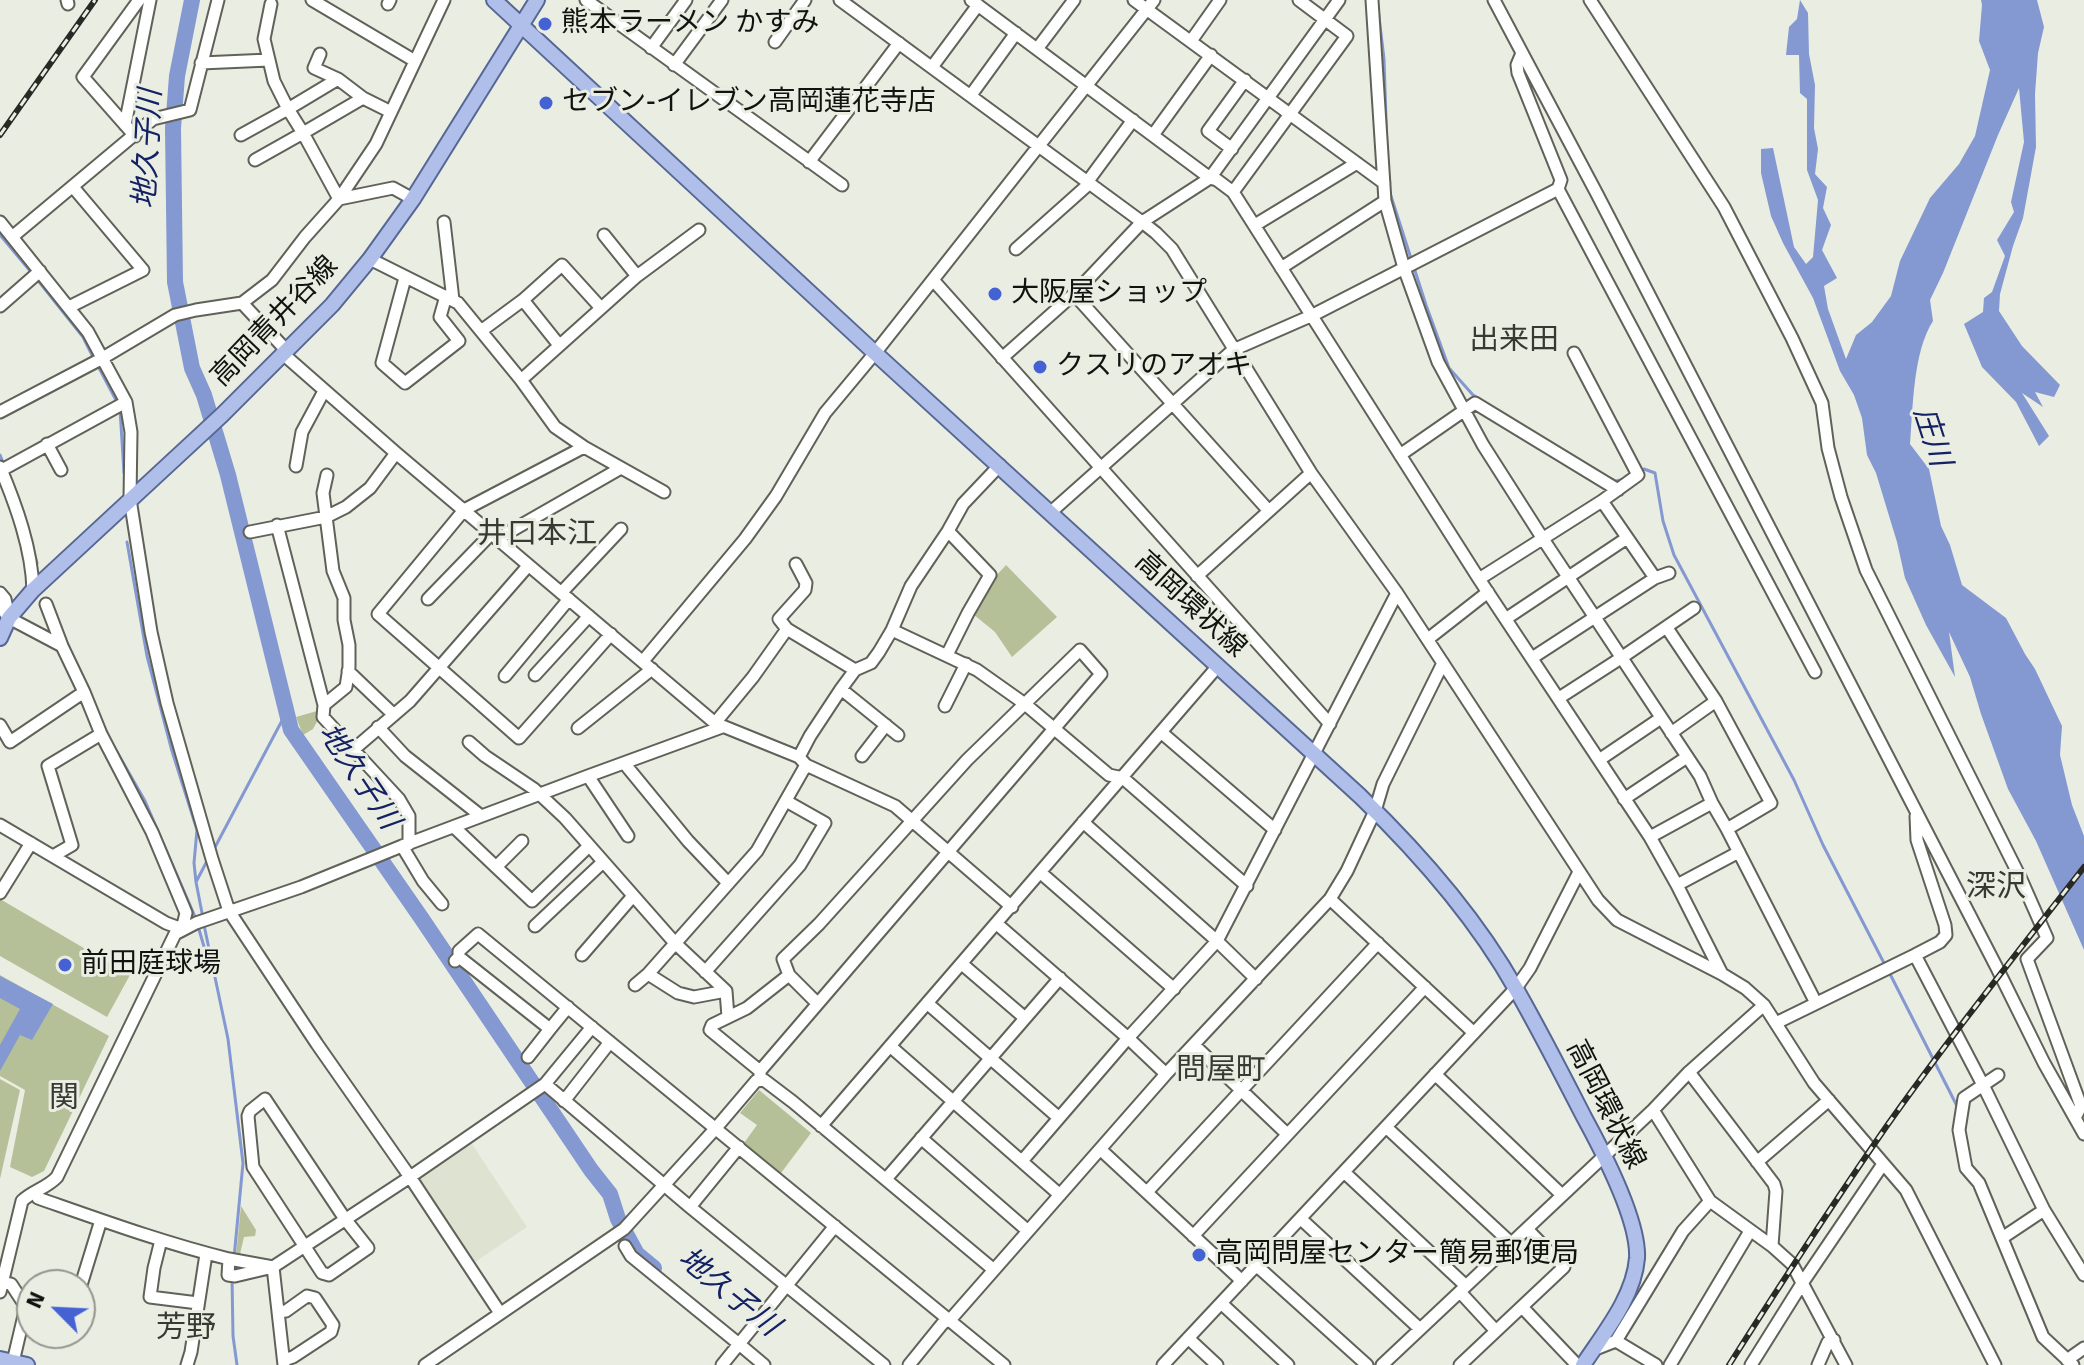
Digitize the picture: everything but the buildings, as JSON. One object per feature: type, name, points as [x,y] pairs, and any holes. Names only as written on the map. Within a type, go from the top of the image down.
[{"type":"main road","name":"高岡環状線","points":[[494,0],[1375,811],[1417,855],[1477,930],[1516,988],[1604,1155],[1636,1238],[1634,1274],[1626,1297],[1583,1365]]},
{"type":"main road","name":"高岡青井谷線","points":[[0,638],[3,614],[33,590],[221,415],[332,305],[413,199],[537,0]]},
{"type":"street","points":[[135,136],[83,77],[139,0]]},
{"type":"street","points":[[125,125],[150,0]]},
{"type":"street","points":[[12,237],[153,119],[190,110],[218,0]]},
{"type":"street","points":[[312,0],[415,61]]},
{"type":"street","points":[[0,412],[97,361],[175,315],[242,303],[272,280],[339,199],[376,144],[444,0]]},
{"type":"street","points":[[586,0],[842,185]]},
{"type":"street","points":[[651,48],[686,0]]},
{"type":"street","points":[[775,42],[805,0]]},
{"type":"street","points":[[840,0],[1040,145],[1156,233],[1172,249],[1311,473],[1428,639],[1598,900],[1617,920],[1722,974],[1764,1005],[1814,1083],[1906,1190],[1995,1365]]},
{"type":"street","points":[[1037,49],[1074,0]]},
{"type":"street","points":[[1134,0],[1151,5],[1191,41],[1384,183]]},
{"type":"street","points":[[1191,41],[1220,0]]},
{"type":"street","points":[[1233,192],[1347,36],[1299,0]]},
{"type":"street","points":[[1002,358],[1074,294],[1142,222],[1210,178],[1339,0]]},
{"type":"street","points":[[1372,0],[1385,201],[1404,268],[1438,362],[1483,445],[1700,776],[1816,1003]]},
{"type":"street","points":[[1494,0],[1605,209],[2044,1063],[2084,1134]]},
{"type":"street","points":[[1590,0],[1724,207],[1822,403],[1834,472],[1866,570],[2020,877],[2047,938],[2027,959],[2081,1106],[2075,1118]]},
{"type":"street","points":[[674,65],[715,2]]},
{"type":"street","points":[[932,67],[975,2],[1233,192],[1479,579],[1650,837],[1722,974]]},
{"type":"street","points":[[271,4],[264,39],[274,81],[339,199]]},
{"type":"street","points":[[578,728],[648,665],[776,496],[825,413],[1151,5]]},
{"type":"street","points":[[971,95],[1016,33]]},
{"type":"street","points":[[809,162],[899,43]]},
{"type":"street","points":[[1051,512],[1233,350],[1313,315],[1558,189],[1561,180],[1518,73],[1517,65],[1522,53]]},
{"type":"street","points":[[320,54],[314,68],[391,112]]},
{"type":"street","points":[[1153,135],[1211,55]]},
{"type":"street","points":[[201,63],[269,60]]},
{"type":"street","points":[[241,135],[338,79]]},
{"type":"street","points":[[1232,149],[1208,131],[1245,80]]},
{"type":"street","points":[[255,160],[363,98]]},
{"type":"street","points":[[1016,249],[1089,182],[1133,120]]},
{"type":"street","points":[[1255,225],[1357,163]]},
{"type":"street","points":[[69,307],[143,270],[73,187]]},
{"type":"street","points":[[339,199],[393,188],[413,199]]},
{"type":"street","points":[[1558,189],[1815,672]]},
{"type":"street","points":[[1281,268],[1385,201]]},
{"type":"street","points":[[0,222],[37,274],[88,332],[97,361],[122,405],[131,432],[130,499],[151,632],[167,703],[229,911],[500,1313]]},
{"type":"street","points":[[405,278],[382,363],[405,383],[459,341],[440,317],[449,298],[444,222]]},
{"type":"street","points":[[521,380],[637,276],[699,230]]},
{"type":"street","points":[[604,235],[637,276]]},
{"type":"street","points":[[370,259],[458,303],[555,427],[664,492]]},
{"type":"street","points":[[481,331],[523,300],[562,265],[601,308]]},
{"type":"street","points":[[0,306],[37,274]]},
{"type":"street","points":[[933,280],[1330,724]]},
{"type":"street","points":[[1074,294],[1269,511]]},
{"type":"street","points":[[523,300],[559,345]]},
{"type":"street","points":[[242,303],[284,352],[324,391],[718,725],[895,806],[1012,907]]},
{"type":"street","points":[[1479,579],[1638,475],[1574,353]]},
{"type":"street","points":[[296,466],[302,432],[324,391]]},
{"type":"street","points":[[1400,455],[1475,403],[1618,490]]},
{"type":"street","points":[[33,590],[29,552],[0,469],[122,405]]},
{"type":"street","points":[[47,444],[61,470]]},
{"type":"street","points":[[584,447],[464,510],[378,614],[519,738],[611,634]]},
{"type":"street","points":[[250,532],[326,517],[346,507],[370,488],[396,453]]},
{"type":"street","points":[[635,985],[757,851],[786,801],[810,736],[855,670],[871,663],[892,630],[911,586],[963,504],[1000,465]]},
{"type":"street","points":[[428,599],[494,537],[621,468]]},
{"type":"street","points":[[1197,576],[1311,473]]},
{"type":"street","points":[[324,705],[346,687],[349,645],[344,598],[333,571],[326,517],[323,493],[327,475]]},
{"type":"street","points":[[1602,501],[1655,578]]},
{"type":"street","points":[[277,525],[324,705],[323,717],[399,799],[409,816],[406,845],[423,881],[442,904]]},
{"type":"street","points":[[505,676],[565,596],[621,529]]},
{"type":"street","points":[[947,655],[990,575],[948,531]]},
{"type":"street","points":[[1507,618],[1627,538]]},
{"type":"street","points":[[796,564],[806,583],[805,590],[779,619],[787,629],[855,670]]},
{"type":"street","points":[[353,750],[410,701],[528,566]]},
{"type":"street","points":[[1532,658],[1655,578],[1669,573]]},
{"type":"street","points":[[1428,639],[1488,592]]},
{"type":"street","points":[[0,593],[5,599],[3,614],[62,646]]},
{"type":"street","points":[[1022,1161],[1217,941],[1397,593]]},
{"type":"street","points":[[46,604],[101,734],[147,820],[186,913],[182,929]]},
{"type":"street","points":[[1559,698],[1694,608]]},
{"type":"street","points":[[535,675],[589,616]]},
{"type":"street","points":[[1667,628],[1716,701],[1771,803],[1727,829]]},
{"type":"street","points":[[1,1287],[22,1201],[50,1185],[57,1177],[175,934],[196,923],[301,887],[718,725],[787,629]]},
{"type":"street","points":[[892,630],[977,670],[1025,704],[1109,775],[1123,778],[1247,886]]},
{"type":"street","points":[[425,1365],[606,1243],[624,1229],[665,1185],[756,1081],[817,1003],[1101,674],[1080,650],[967,760],[819,924],[783,959],[789,975],[817,1003]]},
{"type":"street","points":[[909,1365],[1166,1074],[1330,899],[1347,871],[1375,811],[1383,784],[1443,663]]},
{"type":"street","points":[[945,706],[966,664]]},
{"type":"street","points":[[821,1126],[1218,666]]},
{"type":"street","points":[[348,671],[394,715]]},
{"type":"street","points":[[841,689],[898,735]]},
{"type":"street","points":[[0,725],[10,742],[84,692]]},
{"type":"street","points":[[1671,733],[1716,701]]},
{"type":"street","points":[[1599,760],[1661,718]]},
{"type":"street","points":[[862,756],[886,725]]},
{"type":"street","points":[[378,727],[405,756],[481,816]]},
{"type":"street","points":[[1162,733],[1275,830]]},
{"type":"street","points":[[53,856],[72,845],[48,766],[101,734]]},
{"type":"street","points":[[469,742],[534,789],[565,818],[675,943],[726,991],[728,1017]]},
{"type":"street","points":[[1624,799],[1687,757]]},
{"type":"street","points":[[624,763],[688,841],[728,883]]},
{"type":"street","points":[[588,776],[628,836]]},
{"type":"street","points":[[705,972],[800,865],[825,823],[786,801]]},
{"type":"street","points":[[1650,837],[1712,803]]},
{"type":"street","points":[[1776,1023],[1915,955],[1940,942],[1946,935],[1917,840],[1916,813]]},
{"type":"street","points":[[1083,822],[1256,979]]},
{"type":"street","points":[[0,825],[166,923],[182,929]]},
{"type":"street","points":[[454,827],[532,901],[589,846]]},
{"type":"street","points":[[496,867],[522,841]]},
{"type":"street","points":[[0,893],[31,843]]},
{"type":"street","points":[[1677,885],[1739,852]]},
{"type":"street","points":[[535,926],[603,862]]},
{"type":"street","points":[[1163,1365],[1516,988],[1530,968],[1579,872]]},
{"type":"street","points":[[1041,873],[1174,989]]},
{"type":"street","points":[[582,955],[633,896]]},
{"type":"street","points":[[1330,899],[1474,1033]]},
{"type":"street","points":[[997,924],[1166,1074]]},
{"type":"street","points":[[550,1029],[457,959],[459,951],[478,934],[1004,1365]]},
{"type":"street","points":[[1147,1192],[1378,943]]},
{"type":"street","points":[[1915,955],[2044,1210],[2084,1275]]},
{"type":"street","points":[[962,964],[1025,1018]]},
{"type":"street","points":[[648,974],[678,993],[694,997],[726,991]]},
{"type":"street","points":[[789,975],[747,1008],[712,1025],[710,1030],[764,1080],[994,1270]]},
{"type":"street","points":[[886,1179],[1060,978]]},
{"type":"street","points":[[1193,1236],[1425,987]]},
{"type":"street","points":[[927,1003],[1059,1118]]},
{"type":"street","points":[[1382,1365],[1653,1110],[1689,1072],[1764,1005]]},
{"type":"street","points":[[528,1057],[568,1007]]},
{"type":"street","points":[[233,1260],[232,1276],[273,1267],[540,1088],[592,1027]]},
{"type":"street","points":[[564,1101],[610,1042]]},
{"type":"street","points":[[1194,1045],[1287,1134]]},
{"type":"street","points":[[890,1046],[1060,1195]]},
{"type":"street","points":[[1689,1072],[1774,1184],[1772,1246]]},
{"type":"street","points":[[1435,1074],[1562,1195]]},
{"type":"street","points":[[1998,1075],[1964,1098],[1959,1130],[1966,1168],[1979,1183],[2043,1337],[2070,1362],[2084,1348]]},
{"type":"street","points":[[540,1088],[564,1101],[884,1365]]},
{"type":"street","points":[[265,1099],[345,1219],[368,1248],[329,1275],[322,1273],[305,1246],[253,1167],[248,1116],[265,1099]]},
{"type":"street","points":[[1757,1162],[1829,1100]]},
{"type":"street","points":[[1653,1110],[1710,1201],[1792,1264],[1846,1365]]},
{"type":"street","points":[[1386,1127],[1512,1244]]},
{"type":"street","points":[[921,1138],[1028,1231]]},
{"type":"street","points":[[690,1207],[739,1147]]},
{"type":"street","points":[[1100,1149],[1242,1281]]},
{"type":"street","points":[[1751,1365],[1883,1164]]},
{"type":"street","points":[[1344,1172],[1463,1289],[1496,1331]]},
{"type":"street","points":[[37,1191],[38,1198],[161,1240],[206,1254],[273,1267]]},
{"type":"street","points":[[1593,1350],[1616,1341],[1683,1231],[1710,1201]]},
{"type":"street","points":[[2002,1238],[2044,1210]]},
{"type":"street","points":[[1301,1219],[1420,1329]]},
{"type":"street","points":[[86,1269],[101,1220]]},
{"type":"street","points":[[722,1365],[835,1226]]},
{"type":"street","points":[[1460,1365],[1564,1267],[1527,1229]]},
{"type":"street","points":[[1670,1365],[1750,1231]]},
{"type":"street","points":[[161,1240],[150,1297],[198,1303]]},
{"type":"street","points":[[625,1246],[631,1256],[764,1365]]},
{"type":"street","points":[[187,1365],[206,1254]]},
{"type":"street","points":[[1257,1266],[1367,1365]]},
{"type":"street","points":[[273,1267],[278,1312],[284,1362],[331,1332],[333,1325],[315,1298],[307,1296],[286,1311],[278,1312]]},
{"type":"street","points":[[1,1287],[11,1284],[26,1307],[13,1362]]},
{"type":"street","points":[[1221,1303],[1288,1365]]},
{"type":"street","points":[[1522,1307],[1577,1365]]},
{"type":"street","points":[[1188,1338],[1217,1365]]},
{"type":"street","points":[[1818,1365],[1828,1342],[1834,1340]]},
{"type":"street","points":[[1616,1341],[1656,1365]]},
{"type":"shaded area","points":[[470,1141],[527,1227],[475,1262],[419,1178]]},
{"type":"green space","points":[[1006,565],[1057,617],[1012,657],[995,632],[973,614],[995,577]]},
{"type":"green space","points":[[317,711],[319,718],[313,729],[303,735],[296,717]]},
{"type":"green space","name":"前田庭球場","points":[[0,899],[130,975],[107,1017],[0,956]]},
{"type":"green space","points":[[0,975],[109,1036],[44,1171],[32,1177],[10,1167],[25,1090],[0,1076]]},
{"type":"green space","points":[[0,1079],[20,1090],[0,1179]]},
{"type":"green space","points":[[759,1090],[811,1133],[781,1173],[744,1143],[757,1125],[740,1113]]},
{"type":"green space","points":[[241,1206],[256,1230],[255,1236],[244,1237],[240,1254],[236,1255]]},
{"type":"water","points":[[1800,0],[1808,13],[1809,54],[1815,85],[1814,128],[1818,149],[1815,174],[1827,187],[1823,208],[1831,225],[1822,250],[1837,278],[1824,286],[1828,309],[1846,359],[1856,335],[1872,322],[1891,296],[1900,261],[1930,198],[1959,164],[1975,136],[1990,70],[1979,41],[1981,0],[2037,0],[2044,27],[2038,53],[2035,94],[2036,147],[2023,218],[2000,294],[1999,311],[2022,346],[2060,385],[2054,397],[2035,392],[2043,407],[2022,393],[2049,436],[2039,446],[2016,402],[1982,367],[1964,324],[1983,312],[1984,298],[1992,292],[2005,256],[1997,240],[2014,212],[2011,202],[2024,142],[2019,88],[1930,300],[1933,321],[1921,348],[1918,364],[1910,444],[1929,469],[1941,526],[1962,585],[2006,618],[2062,726],[2060,755],[2072,805],[2084,836],[2084,950],[2036,841],[2008,789],[1970,677],[1949,632],[1955,677],[1926,625],[1905,578],[1876,473],[1867,455],[1862,418],[1854,395],[1840,371],[1813,298],[1771,216],[1761,173],[1761,149],[1773,148],[1794,247],[1806,264],[1813,257],[1818,200],[1807,170],[1807,99],[1800,93],[1799,55],[1786,55],[1789,27],[1797,19]]},
{"type":"water","points":[[0,976],[53,1004],[32,1040],[20,1035],[0,1071],[0,1045],[20,1009],[0,998]]},
{"type":"waterway","name":"地久子川","points":[[192,0],[177,76],[173,128],[175,282],[192,368],[204,395],[228,475],[291,730],[610,1194],[618,1219],[637,1254],[654,1268]]},
{"type":"waterway","points":[[1377,0],[1384,59],[1387,150]]},
{"type":"waterway","points":[[1390,193],[1449,368],[1473,395],[1493,408]]},
{"type":"waterway","points":[[0,235],[31,272]]},
{"type":"waterway","points":[[36,278],[83,337],[94,359]]},
{"type":"waterway","points":[[98,366],[117,402]]},
{"type":"waterway","points":[[120,409],[124,473]]},
{"type":"waterway","points":[[0,455],[4,465]]},
{"type":"waterway","points":[[1638,472],[1644,469],[1655,473],[1663,521],[1674,555],[1794,780],[1823,845],[1885,965]]},
{"type":"waterway","points":[[1605,476],[1616,481],[1625,479]]},
{"type":"waterway","points":[[127,542],[147,656],[197,830],[196,882]]},
{"type":"waterway","points":[[33,551],[37,563]]},
{"type":"waterway","points":[[64,636],[72,655]]},
{"type":"waterway","points":[[213,851],[286,713]]},
{"type":"waterway","points":[[117,752],[145,801],[196,919]]},
{"type":"waterway","points":[[203,918],[196,882],[207,861]]},
{"type":"waterway","points":[[204,925],[228,1039],[243,1163],[234,1258]]},
{"type":"waterway","points":[[198,926],[207,957],[211,956]]},
{"type":"waterway","points":[[1889,972],[1958,1108]]},
{"type":"waterway","points":[[1955,1139],[1958,1155]]},
{"type":"waterway","points":[[232,1277],[237,1365]]},
{"type":"railway","points":[[0,135],[95,0]]},
{"type":"railway","points":[[1729,1365],[1886,1127],[2084,867]]},
{"type":"place","name":"熊本ラーメン かすみ","points":[[545,24]]},
{"type":"place","name":"セブン-イレブン高岡蓮花寺店","points":[[546,103]]},
{"type":"place","name":"大阪屋ショップ","points":[[995,294]]},
{"type":"place","name":"クスリのアオキ","points":[[1040,367]]},
{"type":"place","name":"前田庭球場","points":[[65,965]]},
{"type":"place","name":"高岡問屋センター簡易郵便局","points":[[1199,1255]]},
{"type":"district","name":"出来田","points":[[1514,341]]},
{"type":"district","name":"井口本江","points":[[537,535]]},
{"type":"district","name":"深沢","points":[[1996,888]]},
{"type":"district","name":"問屋町","points":[[1221,1071]]},
{"type":"district","name":"関","points":[[64,1099]]},
{"type":"district","name":"芳野","points":[[186,1329]]},
{"type":"water label","name":"庄川","points":[[1931,437]]}]
